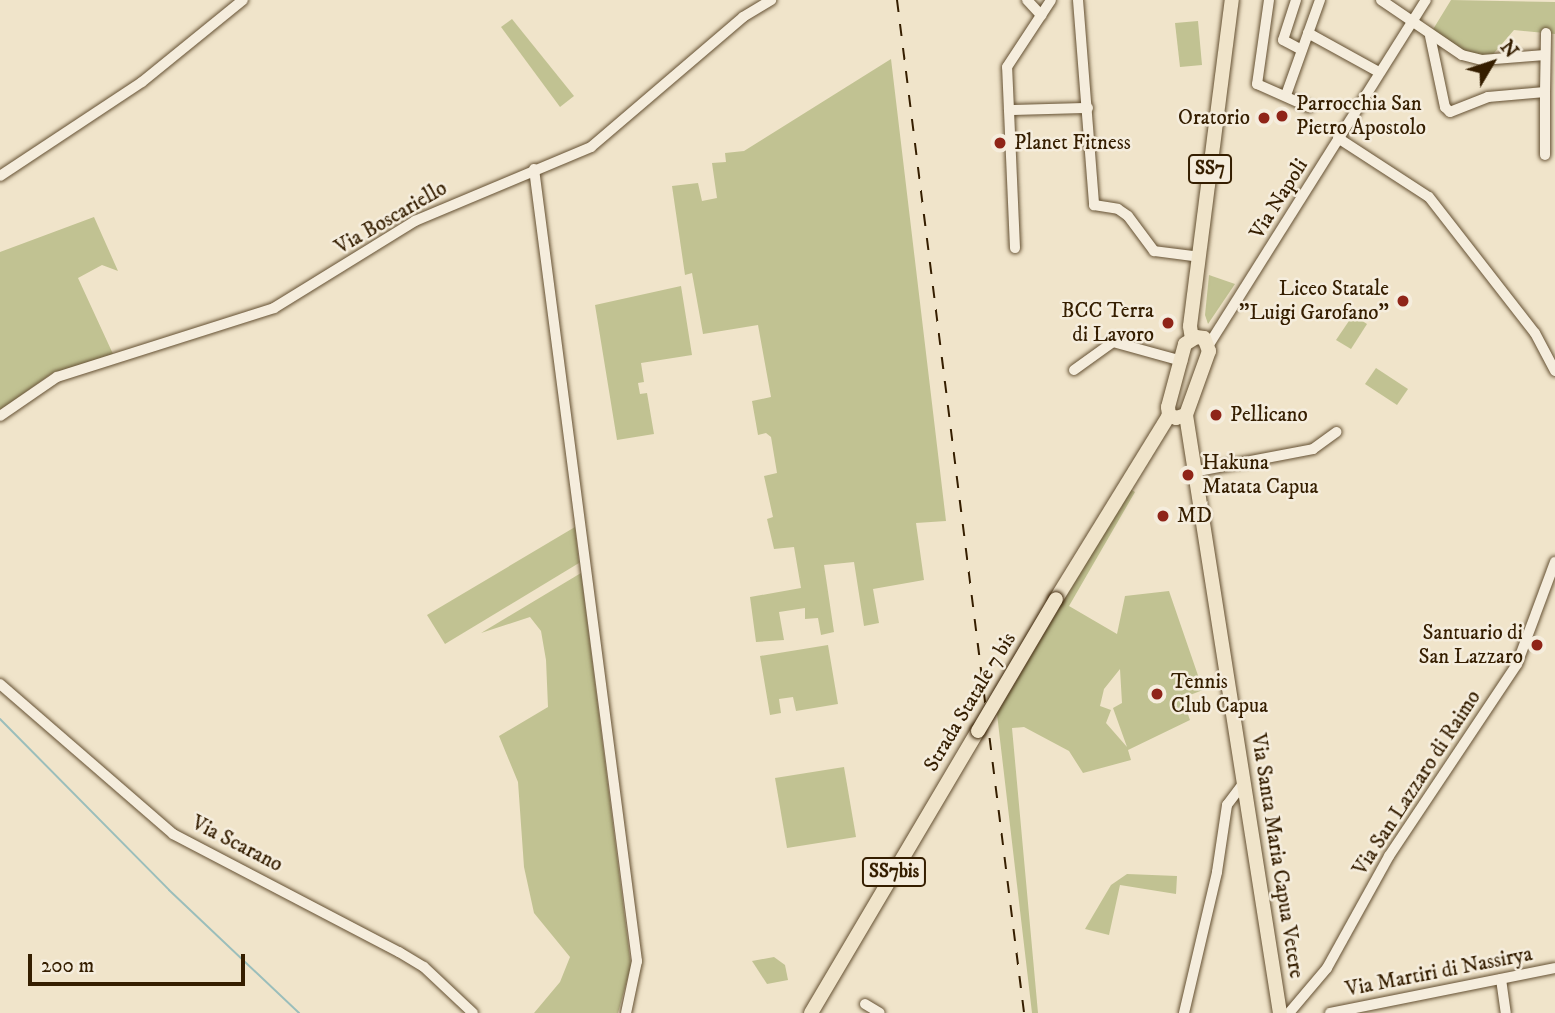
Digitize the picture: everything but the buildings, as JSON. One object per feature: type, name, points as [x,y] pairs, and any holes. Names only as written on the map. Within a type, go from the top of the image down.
[{"type":"main road","name":"SS7","points":[[1169,415],[1185,344],[1192,339],[1232,0]]},
{"type":"main road","points":[[1169,415],[1186,415],[1208,345],[1204,338],[1192,339]]},
{"type":"main road","name":"Strada Statale 7 bis","points":[[811,1013],[1056,599],[1169,415]]},
{"type":"main road","name":"Via Santa Maria Capua Vetere","points":[[1186,415],[1198,471],[1243,784],[1280,1013]]},
{"type":"street","points":[[0,176],[142,82],[243,0]]},
{"type":"street","name":"Via Boscariello","points":[[0,416],[57,377],[274,308],[415,221],[592,147],[700,52],[771,0]]},
{"type":"street","points":[[1027,0],[1041,15]]},
{"type":"street","points":[[1015,248],[1007,67],[1051,0]]},
{"type":"street","points":[[1078,0],[1094,205],[1118,209],[1128,216],[1154,251],[1200,257]]},
{"type":"street","points":[[1269,0],[1257,84],[1286,94],[1309,107]]},
{"type":"street","points":[[1296,0],[1283,40],[1302,50]]},
{"type":"street","points":[[1381,0],[1430,36],[1462,55],[1482,60],[1545,55]]},
{"type":"street","name":"Via Napoli","points":[[1208,345],[1426,0]]},
{"type":"street","points":[[1286,94],[1317,1]]},
{"type":"street","points":[[1308,33],[1379,72]]},
{"type":"street","points":[[1545,155],[1546,33]]},
{"type":"street","points":[[1430,36],[1445,107],[1450,112],[1488,97],[1545,92]]},
{"type":"street","points":[[1009,110],[1088,107]]},
{"type":"street","points":[[1338,138],[1429,197],[1535,332],[1555,371]]},
{"type":"street","points":[[534,169],[637,961],[626,1013]]},
{"type":"street","points":[[1073,370],[1113,342],[1182,361]]},
{"type":"street","points":[[1198,471],[1313,449],[1336,432]]},
{"type":"street","name":"Via San Lazzaro di Raimo","points":[[1289,1013],[1327,968],[1389,856],[1517,664],[1555,562]]},
{"type":"street","name":"Via Scarano","points":[[0,684],[173,834],[399,952],[424,967],[473,1013]]},
{"type":"street","points":[[1184,1013],[1217,872],[1227,805],[1243,784]]},
{"type":"street","name":"Via Martiri di Nassirya","points":[[1329,1013],[1555,968]]},
{"type":"street","points":[[1502,979],[1506,1013]]},
{"type":"street","points":[[865,1004],[880,1013]]},
{"type":"green space","points":[[1451,0],[1555,2],[1555,34],[1514,30],[1488,60],[1469,57],[1432,31]]},
{"type":"green space","points":[[512,19],[574,96],[560,107],[501,27]]},
{"type":"green space","points":[[1198,21],[1202,65],[1180,67],[1175,23]]},
{"type":"green space","points":[[891,59],[946,521],[916,523],[924,580],[873,589],[879,623],[864,626],[854,562],[824,565],[834,632],[821,635],[818,618],[805,619],[805,608],[779,612],[784,640],[756,642],[750,597],[801,588],[794,547],[774,549],[767,519],[773,517],[764,476],[777,473],[771,437],[766,433],[758,435],[752,401],[771,397],[758,325],[703,334],[692,273],[685,275],[672,186],[698,183],[702,201],[717,198],[712,163],[726,162],[725,153],[744,151]]},
{"type":"green space","points":[[94,217],[118,271],[102,265],[78,278],[113,354],[51,374],[0,410],[0,252]]},
{"type":"green space","points":[[1209,275],[1235,284],[1208,324],[1205,315]]},
{"type":"green space","points":[[681,286],[692,355],[641,363],[644,382],[638,383],[640,394],[647,393],[654,434],[617,440],[595,305]]},
{"type":"green space","points":[[1353,315],[1367,324],[1351,349],[1336,340]]},
{"type":"green space","points":[[1376,368],[1408,389],[1397,405],[1365,384]]},
{"type":"green space","points":[[1130,489],[1135,492],[1069,606],[1117,634],[1125,596],[1169,591],[1203,690],[1182,698],[1190,720],[1128,750],[1131,760],[1083,773],[1069,751],[1024,727],[1012,728],[1038,1013],[1032,1013],[997,714]],"holes":[[[1120,669],[1122,703],[1113,708],[1127,747],[1106,723],[1111,710],[1100,706],[1104,689]]]},
{"type":"green space","points":[[575,527],[579,563],[445,644],[427,615]]},
{"type":"green space","points":[[581,573],[631,966],[618,1013],[534,1013],[560,982],[570,957],[534,913],[524,867],[518,782],[499,736],[548,707],[546,660],[541,631],[530,617],[481,633]]},
{"type":"green space","points":[[828,645],[838,704],[796,711],[793,697],[779,699],[781,713],[770,715],[760,656]]},
{"type":"green space","points":[[844,767],[856,837],[787,848],[775,778]]},
{"type":"green space","points":[[1127,874],[1177,876],[1176,894],[1120,885],[1109,935],[1085,929],[1111,885]]},
{"type":"green space","points":[[774,957],[785,965],[788,980],[767,984],[752,961]]},
{"type":"waterway","points":[[0,719],[169,890],[299,1013]]},
{"type":"railway","points":[[897,0],[1024,1013]]},
{"type":"place","name":"Parrocchia San Pietro Apostolo","points":[[1282,116]]},
{"type":"place","name":"Oratorio","points":[[1264,118]]},
{"type":"place","name":"Planet Fitness","points":[[1000,143]]},
{"type":"place","name":"Liceo Statale \"Luigi Garofano\"","points":[[1403,301]]},
{"type":"place","name":"BCC Terra di Lavoro","points":[[1168,323]]},
{"type":"place","name":"Pellicano","points":[[1216,415]]},
{"type":"place","name":"Hakuna Matata Capua","points":[[1188,475]]},
{"type":"place","name":"MD","points":[[1163,516]]},
{"type":"place","name":"Santuario di San Lazzaro","points":[[1537,645]]},
{"type":"place","name":"Tennis Club Capua","points":[[1157,694]]}]
